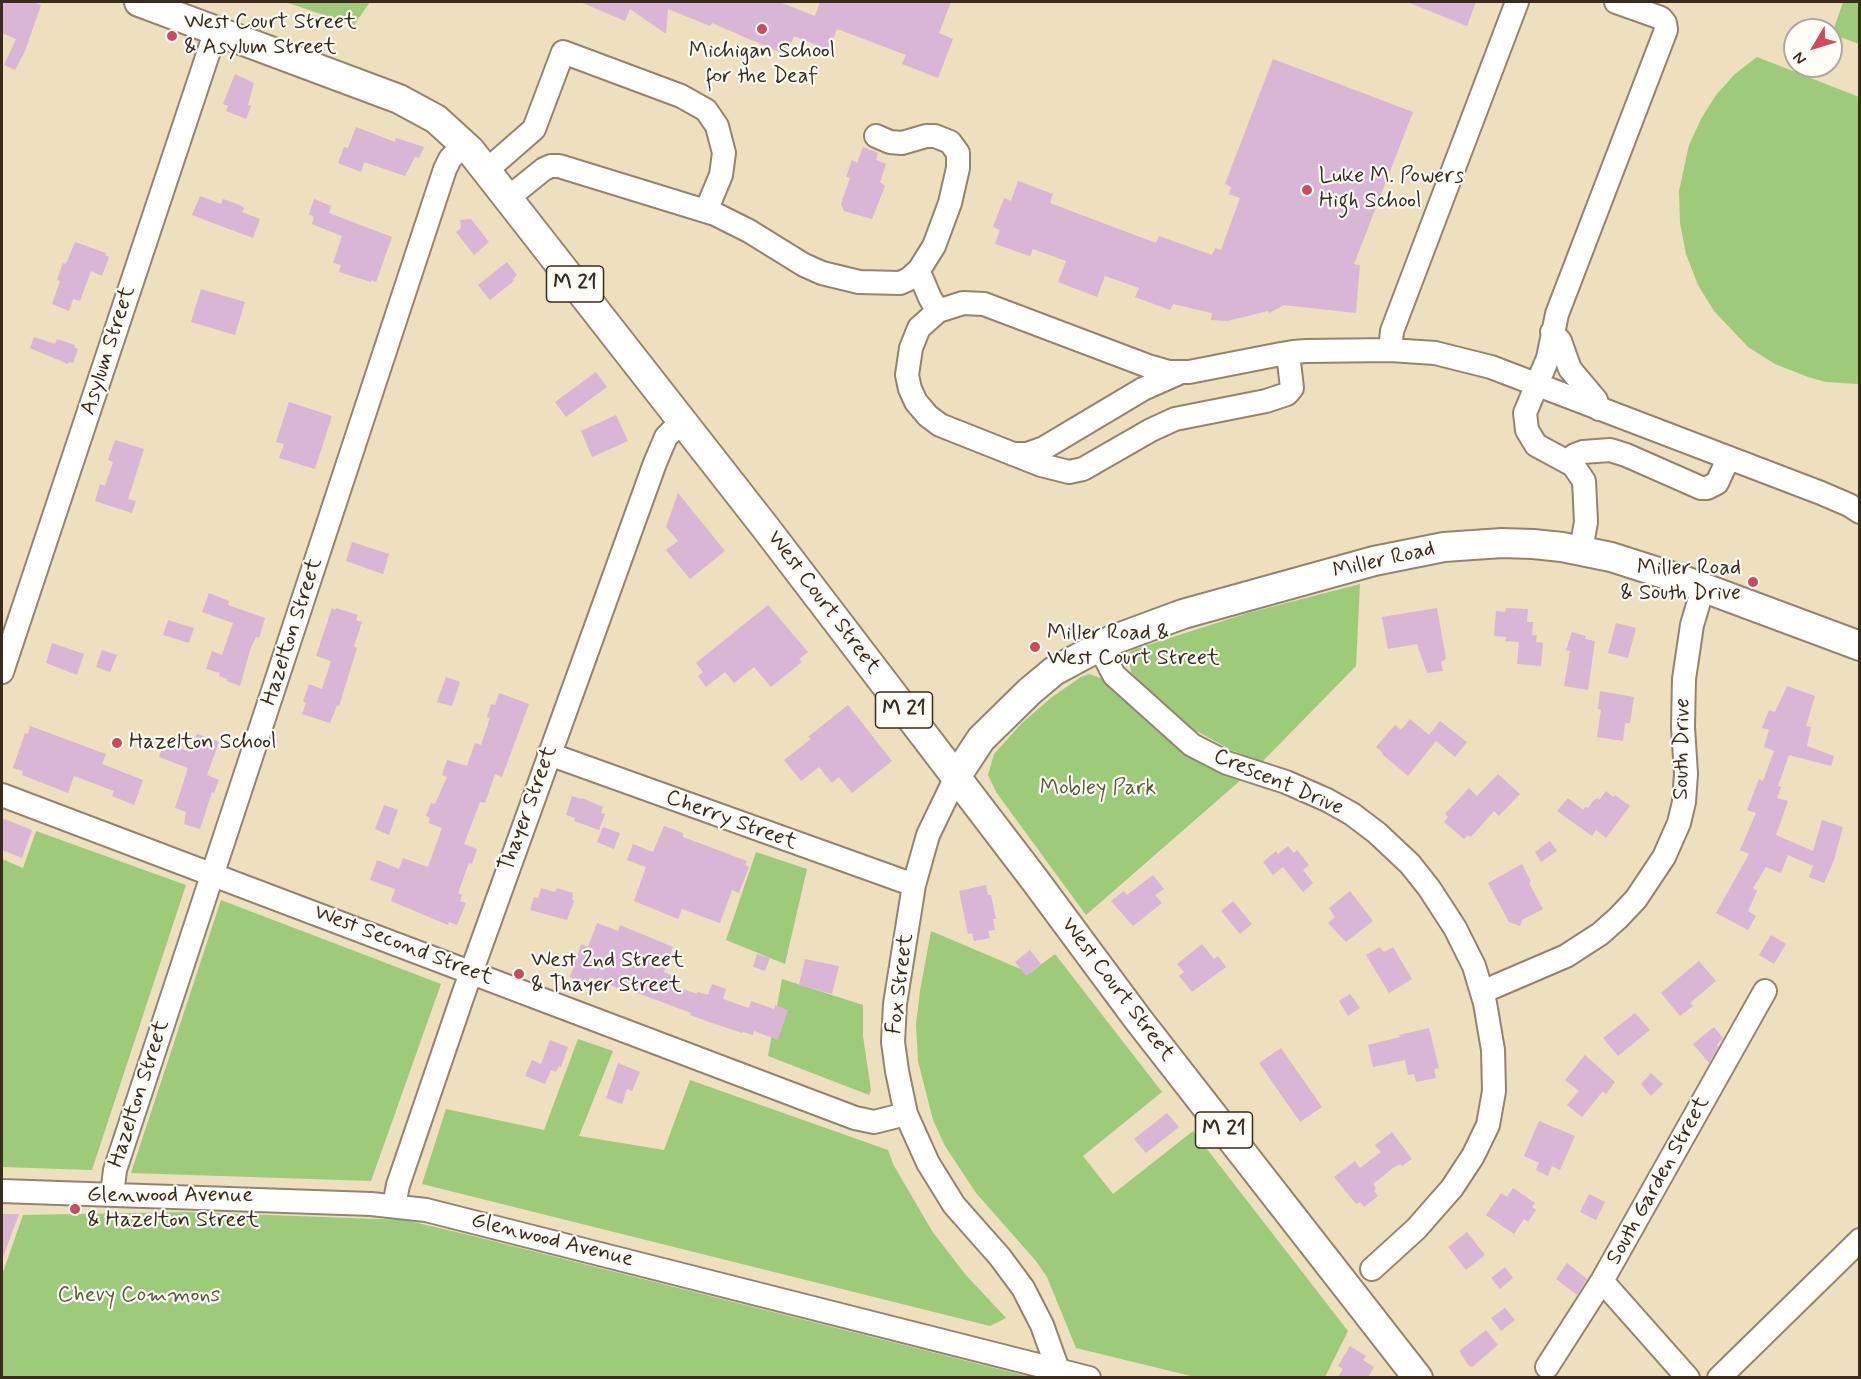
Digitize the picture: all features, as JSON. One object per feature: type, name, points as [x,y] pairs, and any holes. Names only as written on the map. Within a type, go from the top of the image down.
[{"type":"main road","name":"West Court Street","points":[[139,2],[405,101],[436,119],[464,144],[487,170],[682,421],[956,777],[1137,1018],[1418,1377]]},
{"type":"main road","name":"Miller Road","points":[[956,777],[981,739],[1021,699],[1054,671],[1099,646],[1183,614],[1408,553],[1459,545],[1502,543],[1546,545],[1581,550],[1634,564],[1858,640]]},
{"type":"street","points":[[1390,350],[1392,331],[1517,2]]},
{"type":"street","points":[[1581,550],[1586,522],[1585,488],[1581,475],[1567,461],[1542,450],[1528,435],[1525,413],[1548,358],[1557,314],[1666,30],[1661,18],[1616,2]]},
{"type":"street","name":"Asylum Street","points":[[2,672],[216,30]]},
{"type":"street","points":[[487,170],[528,137],[534,129],[564,52],[681,96],[706,110],[717,126],[724,153],[721,175],[706,211]]},
{"type":"street","points":[[508,198],[544,169],[554,166],[706,211],[749,231],[804,265],[833,276],[859,282],[895,283],[905,281],[917,272],[930,254],[946,215],[958,168],[958,153],[950,142],[935,136],[926,135],[902,143],[890,142],[876,136]]},
{"type":"street","name":"Hazelton Street","points":[[112,1195],[115,1170],[445,169],[450,159],[464,144]]},
{"type":"street","points":[[917,272],[938,310]]},
{"type":"street","points":[[1179,373],[1148,366],[984,304],[963,303],[938,310],[923,322],[913,340],[907,375],[912,395],[923,411],[940,425],[1053,469],[1070,472],[1083,469],[1175,419],[1283,396],[1292,388],[1288,353]]},
{"type":"street","points":[[1552,332],[1560,341],[1570,369],[1596,400],[1599,409]]},
{"type":"street","points":[[1012,454],[1027,454],[1044,448],[1143,389],[1179,373],[1288,353],[1416,350],[1463,358],[1849,505],[1860,512]]},
{"type":"street","name":"Thayer Street","points":[[394,1206],[398,1185],[471,972],[661,447],[669,433],[682,421]]},
{"type":"street","points":[[1567,461],[1578,453],[1610,450],[1701,488],[1707,488],[1717,483],[1728,459]]},
{"type":"street","name":"South Drive","points":[[1482,992],[1566,956],[1600,934],[1636,899],[1664,857],[1675,834],[1684,802],[1686,774],[1683,727],[1684,679],[1692,625],[1703,588]]},
{"type":"street","name":"Crescent Drive","points":[[1099,646],[1114,675],[1192,745],[1227,763],[1286,782],[1327,800],[1358,818],[1390,844],[1419,874],[1448,915],[1462,940],[1482,992],[1492,1039],[1494,1091],[1488,1125],[1473,1156],[1452,1188],[1416,1229],[1372,1269]]},
{"type":"street","name":"Cherry Street","points":[[549,754],[915,885]]},
{"type":"street","name":"Fox Street","points":[[956,777],[928,835],[915,885],[896,995],[895,1062],[906,1114],[922,1152],[947,1195],[1005,1263],[1023,1288],[1042,1325],[1060,1374]]},
{"type":"street","name":"West Second Street","points":[[2,795],[866,1121],[879,1122],[906,1114]]},
{"type":"street","name":"South Garden Street","points":[[1547,1367],[1602,1281],[1765,991]]},
{"type":"street","name":"Glenwood Avenue","points":[[2,1191],[394,1206],[457,1216],[1060,1374],[1089,1377]]},
{"type":"street","points":[[1719,1377],[1860,1240]]},
{"type":"street","points":[[1602,1281],[1688,1377]]},
{"type":"green space","points":[[285,2],[370,2],[354,25]]},
{"type":"green space","points":[[1843,2],[1859,2],[1859,44],[1843,38],[1843,18],[1838,18]]},
{"type":"green space","points":[[1757,57],[1783,67],[1783,78],[1811,78],[1859,97],[1859,384],[1826,382],[1775,364],[1748,347],[1714,311],[1698,285],[1686,254],[1680,223],[1679,191],[1689,145],[1701,119],[1716,95],[1735,74]]},
{"type":"green space","name":"Mobley Park","points":[[1360,584],[1356,666],[1262,762],[1231,750],[1191,728],[1160,704],[1131,672],[1128,654],[1132,650],[1248,613]]},
{"type":"green space","name":"Mobley Park","points":[[1089,674],[1104,679],[1191,756],[1210,768],[1242,779],[1086,915],[996,792],[988,775],[994,754],[1022,723],[1052,697]]},
{"type":"green space","points":[[36,831],[186,885],[92,1170],[2,1167],[2,859],[23,868]]},
{"type":"green space","points":[[756,852],[807,869],[785,964],[726,940]]},
{"type":"green space","points":[[221,900],[441,984],[371,1181],[131,1173]]},
{"type":"green space","points":[[931,931],[1030,973],[1055,954],[1162,1092],[1083,1156],[1113,1194],[1193,1131],[1348,1331],[1325,1377],[1195,1377],[1076,1348],[1047,1277],[1036,1261],[976,1193],[945,1146],[933,1120],[918,1061],[916,1024]]},
{"type":"green space","points":[[782,979],[863,1005],[863,1036],[871,1090],[869,1095],[768,1056]]},
{"type":"green space","points":[[578,1039],[613,1051],[579,1136],[664,1150],[690,1080],[888,1150],[893,1164],[932,1231],[965,1274],[1006,1318],[990,1326],[422,1184],[446,1109],[544,1130]]},
{"type":"green space","name":"Chevy Commons","points":[[187,1212],[405,1220],[1030,1377],[2,1377],[2,1275],[23,1215]]},
{"type":"building","points":[[2,2],[31,2],[41,5],[25,51],[15,70],[4,65],[16,39],[2,33]]},
{"type":"building","points":[[580,2],[779,2],[815,16],[820,2],[951,2],[939,33],[953,39],[938,78],[902,64],[906,55],[837,29],[829,50],[794,36],[786,55],[712,23],[710,26],[668,9],[666,34],[630,9],[625,21]]},
{"type":"building","points":[[1407,2],[1476,2],[1467,26]]},
{"type":"building","name":"Luke M. Powers High School","points":[[1273,59],[1413,112],[1354,264],[1360,265],[1356,313],[1284,305],[1269,313],[1268,311],[1227,321],[1211,320],[1212,313],[1173,304],[1170,310],[1135,297],[1139,288],[1105,276],[1097,297],[1058,282],[1066,261],[1033,249],[1030,256],[995,244],[1000,230],[993,227],[1004,198],[1011,201],[1018,181],[1053,194],[1050,203],[1156,243],[1159,236],[1212,255],[1215,248],[1221,250],[1240,198],[1229,194],[1231,187],[1225,184]]},
{"type":"building","points":[[235,74],[254,83],[248,105],[251,106],[246,119],[226,111],[228,106],[223,104]]},
{"type":"building","points":[[356,127],[395,142],[396,138],[424,147],[419,158],[415,157],[405,176],[364,162],[361,172],[338,163],[344,147],[348,148]]},
{"type":"building","points":[[863,147],[878,153],[876,160],[886,164],[880,182],[885,186],[872,219],[844,211],[841,204],[850,178],[846,177],[852,160],[857,163]]},
{"type":"building","points":[[200,196],[221,204],[223,199],[240,205],[244,208],[242,212],[260,219],[253,238],[192,215]]},
{"type":"building","points":[[314,199],[331,206],[329,213],[392,237],[376,282],[339,272],[341,265],[333,263],[342,236],[312,224],[314,217],[309,214]]},
{"type":"building","points":[[471,219],[489,242],[474,255],[456,232],[461,228],[460,220]]},
{"type":"building","points":[[75,242],[106,253],[105,255],[109,257],[102,276],[91,271],[80,301],[73,299],[69,311],[52,304],[63,263],[66,264]]},
{"type":"building","points":[[507,262],[517,275],[514,281],[490,300],[478,285]]},
{"type":"building","points":[[201,289],[245,302],[235,335],[191,322]]},
{"type":"building","points":[[34,337],[55,344],[57,339],[75,345],[74,347],[78,349],[73,363],[68,364],[30,348]]},
{"type":"building","points":[[596,372],[607,387],[566,417],[555,402]]},
{"type":"building","points":[[289,402],[332,416],[315,469],[279,458],[284,444],[276,442]]},
{"type":"building","points":[[616,415],[628,441],[592,457],[581,431]]},
{"type":"building","points":[[115,440],[144,449],[128,499],[136,501],[132,513],[95,501],[100,484],[105,486],[113,462],[108,460]]},
{"type":"building","points":[[678,493],[725,551],[690,579],[666,550],[678,541],[666,527]]},
{"type":"building","points":[[352,542],[389,554],[383,574],[346,561]]},
{"type":"building","points":[[209,593],[229,601],[228,605],[265,618],[259,638],[256,637],[251,647],[240,686],[219,676],[220,673],[206,669],[212,651],[222,655],[233,623],[202,612]]},
{"type":"building","points":[[768,605],[808,652],[799,659],[802,662],[771,687],[754,667],[734,683],[725,672],[706,687],[698,676],[703,672],[696,663]]},
{"type":"building","points":[[332,608],[358,615],[356,620],[362,622],[354,646],[357,648],[339,706],[337,705],[330,723],[302,714],[306,703],[303,701],[309,684],[322,689],[331,661],[316,656]]},
{"type":"building","points":[[1437,608],[1446,659],[1441,662],[1443,671],[1427,673],[1417,644],[1388,649],[1382,617]]},
{"type":"building","points":[[1506,608],[1528,609],[1527,622],[1533,622],[1532,635],[1537,635],[1536,642],[1543,643],[1541,666],[1517,664],[1519,642],[1505,641],[1506,637],[1494,636],[1496,611],[1505,612]]},
{"type":"building","points":[[168,620],[194,628],[189,643],[163,635]]},
{"type":"building","points":[[1616,623],[1636,628],[1628,658],[1608,653]]},
{"type":"building","points":[[1572,632],[1595,641],[1588,690],[1564,686],[1570,651],[1566,650]]},
{"type":"building","points":[[52,643],[84,654],[77,675],[46,663]]},
{"type":"building","points":[[102,650],[117,655],[110,672],[96,667]]},
{"type":"building","points":[[446,677],[460,682],[452,706],[437,702]]},
{"type":"building","points":[[1787,686],[1815,696],[1806,726],[1811,727],[1807,746],[1834,756],[1831,766],[1789,755],[1778,786],[1781,787],[1777,798],[1788,801],[1776,835],[1813,851],[1822,820],[1843,827],[1834,860],[1824,883],[1809,877],[1813,866],[1788,855],[1781,873],[1766,867],[1753,888],[1757,891],[1748,911],[1756,916],[1748,930],[1716,913],[1749,854],[1740,850],[1756,813],[1747,810],[1759,779],[1763,781],[1774,751],[1764,747],[1769,730],[1762,728],[1769,710],[1775,712]]},
{"type":"building","points":[[1600,691],[1634,697],[1630,723],[1625,723],[1623,741],[1597,737],[1601,710],[1598,709]]},
{"type":"building","points":[[499,693],[529,704],[502,777],[495,774],[485,803],[480,802],[464,844],[477,849],[458,893],[462,895],[460,901],[466,903],[457,925],[449,922],[448,925],[391,901],[395,889],[370,880],[377,860],[399,869],[403,858],[428,867],[442,828],[429,823],[430,818],[426,816],[431,803],[435,804],[447,777],[442,775],[447,760],[467,766],[475,743],[481,745],[490,718],[487,717],[491,704],[495,705]]},
{"type":"building","points":[[848,705],[892,761],[852,793],[839,777],[832,783],[819,767],[801,781],[784,760],[811,739],[808,737]]},
{"type":"building","points":[[1410,719],[1429,735],[1440,721],[1467,742],[1455,757],[1436,741],[1408,776],[1376,747],[1395,725],[1401,730]]},
{"type":"building","points":[[30,726],[106,754],[102,764],[143,780],[134,805],[112,796],[114,791],[74,776],[68,793],[22,775],[23,771],[13,768],[25,733],[28,734]]},
{"type":"building","points":[[197,734],[219,742],[207,775],[219,780],[214,793],[212,792],[200,829],[184,824],[186,812],[175,808],[188,768],[159,757],[164,742],[190,752]]},
{"type":"building","points":[[1498,774],[1520,794],[1499,816],[1494,811],[1471,837],[1468,835],[1464,839],[1444,822],[1448,817],[1445,814],[1469,788],[1477,796]]},
{"type":"building","points":[[1606,791],[1630,806],[1606,838],[1596,830],[1592,836],[1557,811],[1568,798],[1583,810],[1585,807],[1588,808]]},
{"type":"building","points":[[572,796],[603,807],[601,813],[605,814],[599,830],[574,821],[575,818],[566,815]]},
{"type":"building","points":[[384,805],[398,810],[389,835],[375,829]]},
{"type":"building","points":[[2,818],[32,830],[22,858],[2,850]]},
{"type":"building","points":[[664,826],[683,833],[683,837],[747,861],[745,865],[749,867],[739,893],[732,890],[720,923],[682,909],[678,919],[634,901],[646,867],[627,860],[633,844],[653,852]]},
{"type":"building","points":[[603,827],[620,833],[614,849],[597,842]]},
{"type":"building","points":[[1550,841],[1557,851],[1541,862],[1535,852]]},
{"type":"building","points":[[1288,846],[1294,853],[1297,850],[1309,865],[1303,870],[1313,883],[1303,892],[1283,867],[1273,875],[1263,862],[1276,851],[1278,854]]},
{"type":"building","points":[[1522,864],[1543,909],[1522,920],[1520,926],[1509,922],[1488,883]]},
{"type":"building","points":[[1153,875],[1164,889],[1155,895],[1162,903],[1133,926],[1111,901],[1124,891],[1127,895]]},
{"type":"building","points":[[986,885],[988,895],[991,895],[996,919],[993,919],[995,930],[988,931],[990,938],[974,941],[972,933],[968,934],[959,891]]},
{"type":"building","points":[[541,888],[555,892],[557,888],[573,893],[572,900],[574,901],[567,920],[530,910],[534,897],[538,898]]},
{"type":"building","points":[[1350,891],[1373,921],[1346,942],[1328,923],[1335,917],[1329,908]]},
{"type":"building","points":[[1233,901],[1252,924],[1240,934],[1221,911]]},
{"type":"building","points":[[597,923],[618,931],[620,925],[673,947],[664,972],[673,976],[670,985],[697,994],[698,992],[708,995],[712,984],[726,989],[723,999],[749,1008],[751,1001],[774,1009],[775,1005],[788,1010],[778,1040],[754,1031],[753,1035],[742,1033],[712,1023],[690,1015],[691,1013],[590,977],[587,984],[570,977],[581,944],[588,947]]},
{"type":"building","points":[[1771,935],[1786,944],[1774,964],[1759,955]]},
{"type":"building","points":[[1202,944],[1214,959],[1218,956],[1226,967],[1192,992],[1179,976],[1184,972],[1177,964]]},
{"type":"building","points":[[1380,947],[1384,952],[1393,947],[1412,979],[1389,993],[1366,955]]},
{"type":"building","points":[[1030,950],[1041,964],[1026,976],[1015,962]]},
{"type":"building","points":[[757,954],[770,958],[765,971],[753,967]]},
{"type":"building","points":[[805,959],[839,966],[832,994],[799,985]]},
{"type":"building","points":[[1699,961],[1716,981],[1690,1003],[1693,1006],[1680,1016],[1661,993]]},
{"type":"building","points":[[1350,994],[1360,1008],[1348,1016],[1339,1001]]},
{"type":"building","points":[[1635,1013],[1650,1030],[1618,1056],[1603,1038]]},
{"type":"building","points":[[1714,1027],[1723,1038],[1717,1045],[1709,1063],[1693,1044]]},
{"type":"building","points":[[1429,1028],[1439,1068],[1434,1069],[1436,1078],[1416,1082],[1414,1074],[1408,1075],[1405,1060],[1373,1067],[1368,1045]]},
{"type":"building","points":[[550,1040],[568,1047],[561,1067],[559,1066],[556,1072],[551,1070],[545,1084],[525,1076],[532,1060],[541,1064]]},
{"type":"building","points":[[1281,1048],[1322,1107],[1300,1122],[1259,1063]]},
{"type":"building","points":[[1585,1055],[1615,1082],[1606,1094],[1603,1091],[1582,1117],[1567,1105],[1579,1091],[1565,1080]]},
{"type":"building","points":[[618,1063],[640,1072],[632,1091],[627,1089],[622,1104],[606,1098]]},
{"type":"building","points":[[1651,1073],[1663,1084],[1651,1096],[1641,1084]]},
{"type":"building","points":[[1167,1113],[1179,1127],[1146,1153],[1134,1139]]},
{"type":"building","points":[[1539,1121],[1575,1136],[1560,1170],[1552,1166],[1548,1176],[1536,1170],[1539,1163],[1524,1156]]},
{"type":"building","points":[[1392,1132],[1412,1159],[1402,1166],[1400,1164],[1393,1168],[1373,1184],[1378,1196],[1364,1207],[1360,1202],[1356,1204],[1334,1177],[1355,1161],[1360,1168],[1381,1152],[1375,1145]]},
{"type":"building","points":[[1513,1188],[1535,1203],[1532,1207],[1536,1210],[1528,1222],[1524,1219],[1514,1234],[1486,1215],[1501,1193],[1507,1197]]},
{"type":"building","points":[[1589,1194],[1605,1202],[1596,1220],[1580,1212]]},
{"type":"building","points":[[2,1214],[19,1214],[3,1257],[2,1257]]},
{"type":"building","points":[[1467,1232],[1485,1255],[1466,1270],[1448,1247]]},
{"type":"building","points":[[1567,1263],[1587,1279],[1577,1295],[1556,1279]]},
{"type":"building","points":[[1505,1267],[1513,1278],[1500,1289],[1491,1278]]},
{"type":"building","points":[[1505,1308],[1515,1320],[1501,1331],[1491,1318]]},
{"type":"building","points":[[1486,1330],[1498,1345],[1472,1367],[1469,1366],[1459,1351]]},
{"type":"building","points":[[1350,1346],[1366,1356],[1363,1360],[1374,1367],[1368,1377],[1338,1377],[1343,1369],[1338,1366]]},
{"type":"place","name":"Michigan School for the Deaf","points":[[762,29]]},
{"type":"place","name":"West Court Street & Asylum Street","points":[[172,36]]},
{"type":"place","name":"Luke M. Powers High School","points":[[1307,190]]},
{"type":"place","name":"Miller Road & South Drive","points":[[1753,582]]},
{"type":"place","name":"Miller Road & West Court Street","points":[[1035,647]]},
{"type":"place","name":"Hazelton School","points":[[117,743]]},
{"type":"place","name":"West 2nd Street & Thayer Street","points":[[519,974]]},
{"type":"place","name":"Glenwood Avenue & Hazelton Street","points":[[75,1209]]}]
